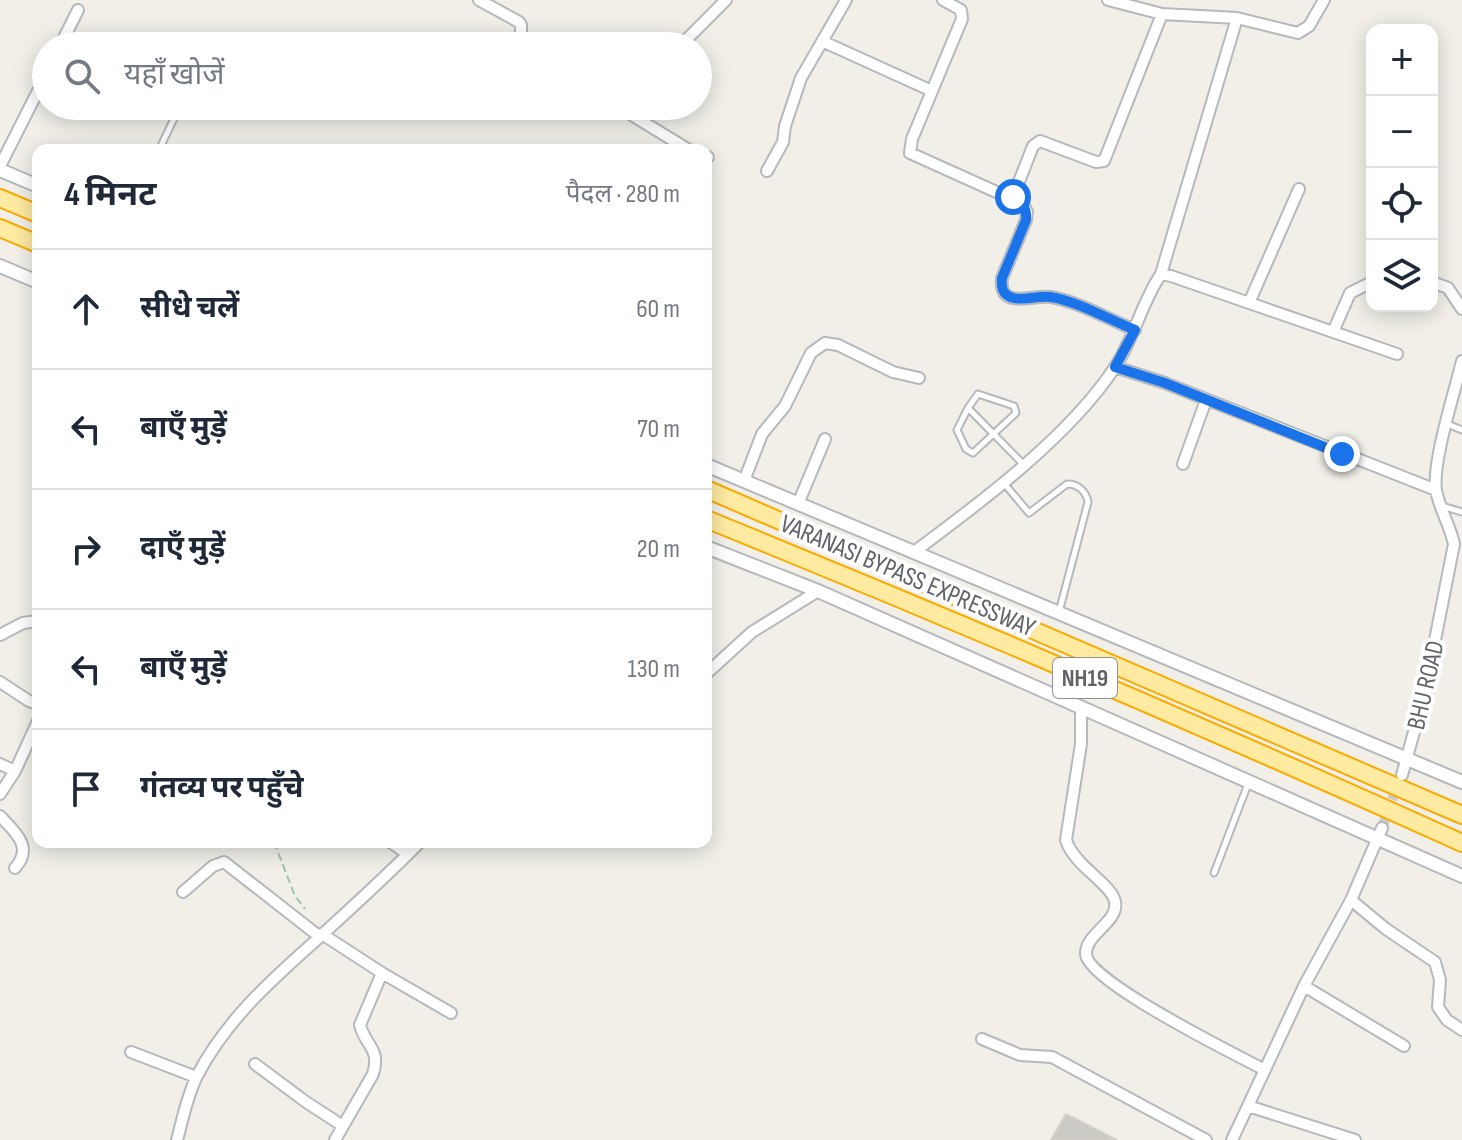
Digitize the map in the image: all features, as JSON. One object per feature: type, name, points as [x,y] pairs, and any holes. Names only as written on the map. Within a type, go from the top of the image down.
[{"type":"highway","points":[[0,198],[32,211]]},
{"type":"highway","points":[[0,228],[32,241]]},
{"type":"highway","name":"VARANASI BYPASS EXPRESSWAY","points":[[712,492],[1462,815]]},
{"type":"highway","name":"VARANASI BYPASS EXPRESSWAY","points":[[712,522],[1256,751],[1462,843]]},
{"type":"street","points":[[479,0],[519,22],[521,32]]},
{"type":"street","points":[[694,32],[726,0]]},
{"type":"street","points":[[767,171],[781,149],[801,78],[846,0]]},
{"type":"street","points":[[943,0],[957,7],[962,14],[912,139],[910,153],[1023,204],[1027,212],[1026,220],[1002,278],[1004,292],[1013,298],[1040,296],[1062,300],[1135,330]]},
{"type":"street","points":[[1108,0],[1162,14],[1237,18],[1298,33],[1309,26],[1324,0]]},
{"type":"street","points":[[67,32],[78,10]]},
{"type":"street","points":[[1013,197],[1033,146],[1040,141],[1096,162],[1104,161],[1162,14]]},
{"type":"street","points":[[914,552],[978,505],[1023,464],[1074,417],[1115,367],[1161,274],[1237,18]]},
{"type":"street","points":[[824,42],[932,91]]},
{"type":"street","points":[[32,103],[0,168],[32,183]]},
{"type":"street","points":[[640,120],[679,144]]},
{"type":"street","points":[[1249,303],[1299,189]]},
{"type":"street","points":[[0,266],[32,279]]},
{"type":"street","points":[[1161,274],[1397,354]]},
{"type":"street","points":[[1438,284],[1448,288],[1462,309]]},
{"type":"street","points":[[1333,332],[1350,293],[1366,285]]},
{"type":"street","points":[[744,481],[762,434],[785,406],[807,360],[820,345],[830,342],[893,372],[919,378]]},
{"type":"street","name":"BHU ROAD","points":[[1402,775],[1454,544],[1451,526],[1436,490],[1436,468],[1462,361]]},
{"type":"street","points":[[1115,367],[1165,383],[1436,490]]},
{"type":"street","points":[[1183,464],[1206,400]]},
{"type":"street","points":[[798,504],[825,439]]},
{"type":"street","points":[[712,468],[1462,782]]},
{"type":"street","points":[[712,549],[818,591],[1249,782],[1380,834],[1462,876]]},
{"type":"street","points":[[712,669],[752,632],[818,591]]},
{"type":"street","points":[[0,635],[32,622]]},
{"type":"street","points":[[0,682],[32,702]]},
{"type":"street","points":[[1081,708],[1081,744],[1066,840],[1078,862],[1112,894],[1115,902],[1112,914],[1088,945],[1087,959],[1118,989],[1265,1070]]},
{"type":"street","points":[[0,794],[15,771],[32,734]]},
{"type":"street","points":[[0,764],[15,771]]},
{"type":"street","points":[[0,816],[23,844],[24,856],[15,868]]},
{"type":"street","points":[[1232,1140],[1304,986],[1351,900],[1380,834]]},
{"type":"street","points":[[399,848],[408,854]]},
{"type":"street","points":[[177,1140],[196,1077],[226,1030],[252,998],[318,934],[414,848]]},
{"type":"street","points":[[183,892],[213,866],[224,862],[318,934],[451,1013]]},
{"type":"street","points":[[1351,900],[1386,929],[1435,962],[1440,980],[1438,1007],[1447,1020],[1462,1030]]},
{"type":"street","points":[[335,1140],[376,1064],[374,1051],[361,1032],[360,1025],[382,973]]},
{"type":"street","points":[[1304,986],[1404,1046]]},
{"type":"street","points":[[982,1039],[1020,1055],[1052,1057],[1061,1061],[1206,1140]]},
{"type":"street","points":[[131,1052],[196,1077]]},
{"type":"street","points":[[255,1064],[343,1126]]},
{"type":"street","points":[[1248,1106],[1355,1140]]},
{"type":"lane","points":[[162,144],[173,120]]},
{"type":"lane","points":[[978,394],[1016,409],[1014,417],[995,435],[973,453],[966,449],[957,430],[978,394]]},
{"type":"lane","points":[[968,408],[1023,464]]},
{"type":"lane","points":[[1447,424],[1462,430]]},
{"type":"lane","points":[[1003,482],[1029,513],[1067,484],[1087,495],[1088,502],[1059,612]]},
{"type":"lane","points":[[1441,506],[1462,512]]},
{"type":"lane","points":[[1214,873],[1249,782]]},
{"type":"path","points":[[276,848],[295,896],[313,920],[318,934]]},
{"type":"building","points":[[1066,1114],[1117,1140],[1051,1140]]},
{"type":"tunnel","points":[[1382,828],[1398,784]]},
{"type":"route","points":[[1013,197],[1023,204],[1027,212],[1002,278],[1004,292],[1013,298],[1040,296],[1062,300],[1135,330],[1115,367],[1165,383],[1342,454]]}]
